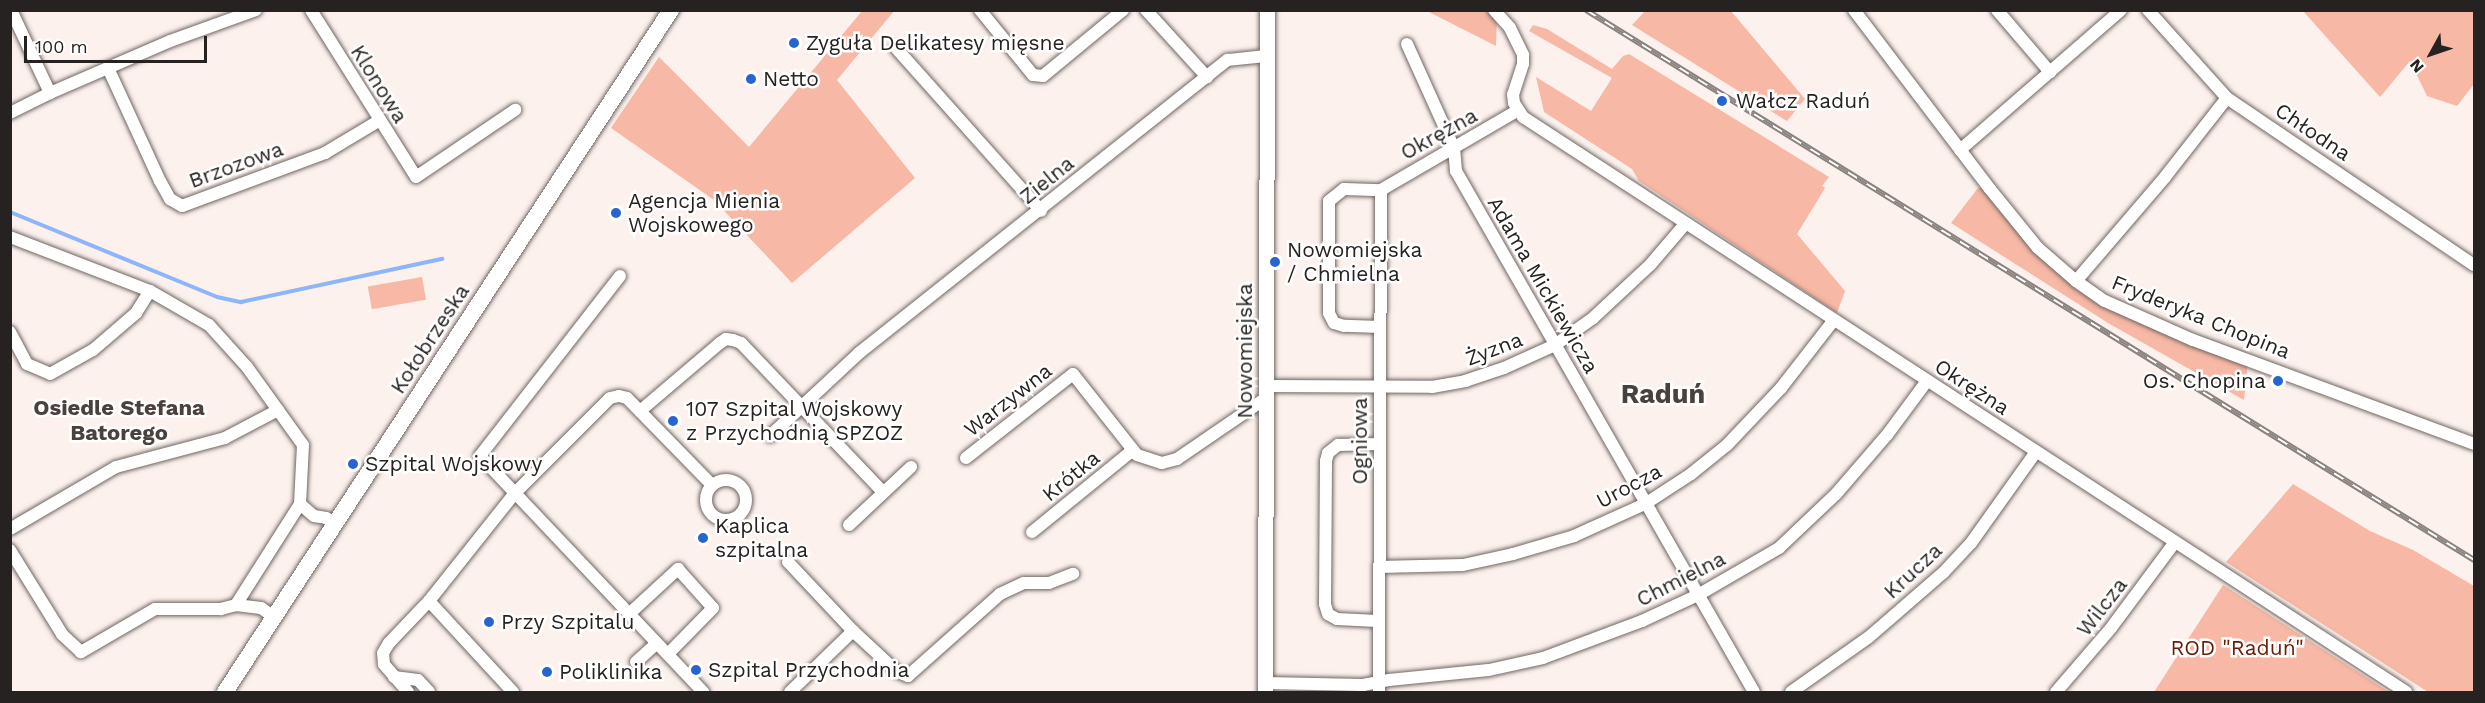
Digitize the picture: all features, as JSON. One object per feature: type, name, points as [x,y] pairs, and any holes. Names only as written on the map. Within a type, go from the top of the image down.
[{"type":"main road","name":"Kołobrzeska","points":[[225,693],[671,10]]},
{"type":"street","points":[[11,10],[50,93]]},
{"type":"street","points":[[10,113],[50,93],[170,41],[256,10]]},
{"type":"street","name":"Klonowa","points":[[311,10],[416,177],[515,110]]},
{"type":"street","points":[[980,10],[1033,75],[1042,76],[1123,10]]},
{"type":"street","points":[[1146,10],[1207,77]]},
{"type":"street","name":"Nowomiejska","points":[[1265,688],[1267,10]]},
{"type":"street","points":[[1494,10],[1510,28],[1523,55],[1524,64],[1513,94],[1517,111]]},
{"type":"street","name":"Fryderyka Chopina","points":[[1854,10],[2038,248],[2076,281],[2104,301],[2193,340],[2475,444]]},
{"type":"street","points":[[1997,10],[2050,72]]},
{"type":"street","points":[[1960,150],[2121,10]]},
{"type":"street","name":"Chłodna","points":[[2148,10],[2227,98],[2475,265]]},
{"type":"street","name":"Adama Mickiewicza","points":[[1407,44],[1454,148],[1456,171],[1754,693]]},
{"type":"street","points":[[896,48],[1041,211]]},
{"type":"street","name":"Zielna","points":[[770,436],[859,352],[1041,211],[1227,60],[1267,56]]},
{"type":"street","name":"Brzozowa","points":[[108,68],[165,190],[170,199],[182,206],[325,153],[380,120]]},
{"type":"street","points":[[2076,281],[2165,177],[2227,98]]},
{"type":"street","name":"Okrężna","points":[[1380,190],[1517,111],[2036,453],[2406,693]]},
{"type":"street","points":[[1380,190],[1344,189],[1329,201],[1329,313],[1334,323],[1344,326],[1380,327]]},
{"type":"street","name":"Ogniowa","points":[[1379,687],[1377,621],[1380,190]]},
{"type":"street","name":"Żyzna","points":[[1266,392],[1432,387],[1465,381],[1504,368],[1555,345],[1620,296],[1686,223]]},
{"type":"street","points":[[10,237],[150,291],[209,325],[248,367],[303,445],[300,504],[236,605]]},
{"type":"street","points":[[620,276],[480,456],[703,693]]},
{"type":"street","points":[[10,332],[27,364],[50,374],[93,350],[136,313],[150,291]]},
{"type":"street","name":"Urocza","points":[[1379,567],[1463,565],[1503,556],[1574,536],[1645,504],[1691,474],[1727,445],[1781,388],[1834,320]]},
{"type":"street","points":[[640,411],[726,339],[741,343],[883,492]]},
{"type":"street","name":"Warzywna","points":[[966,458],[1073,374],[1137,455],[1162,463],[1177,459],[1266,392]]},
{"type":"street","name":"Chmielna","points":[[1265,688],[1363,685],[1379,687],[1489,670],[1543,658],[1642,621],[1698,595],[1779,548],[1808,523],[1887,435],[1928,381]]},
{"type":"street","points":[[408,693],[384,664],[383,653],[429,601],[515,493],[610,398],[619,396],[627,398],[712,485]]},
{"type":"street","points":[[10,528],[116,467],[225,438],[278,410]]},
{"type":"street","points":[[1377,621],[1337,619],[1328,614],[1325,604],[1326,461],[1328,453],[1338,445],[1380,444]]},
{"type":"street","name":"Krótka","points":[[1032,532],[1133,450]]},
{"type":"street","name":"Krucza","points":[[1791,693],[1869,637],[1943,573],[1971,543],[2036,453]]},
{"type":"street","points":[[849,525],[911,467]]},
{"type":"street","points":[[300,504],[314,516],[326,518],[336,524]]},
{"type":"street","name":"Wilcza","points":[[2056,693],[2110,628],[2175,542]]},
{"type":"street","points":[[10,550],[62,634],[81,652],[155,609],[221,609],[236,605],[261,608],[274,617]]},
{"type":"street","points":[[788,562],[853,631],[896,671],[908,676],[1000,594],[1024,583],[1049,583],[1073,574]]},
{"type":"street","points":[[629,614],[678,569],[713,608],[668,654]]},
{"type":"street","points":[[429,601],[513,693]]},
{"type":"street","points":[[790,693],[853,631]]},
{"type":"street","points":[[636,662],[657,643]]},
{"type":"street","points":[[394,677],[418,680],[429,693]]},
{"type":"green space","points":[[1646,10],[1731,11],[1805,99],[1787,121],[1632,25]]},
{"type":"green space","points":[[862,11],[894,11],[837,80],[915,178],[792,283],[714,200],[611,128],[659,57],[749,147]]},
{"type":"green space","points":[[1427,11],[1490,11],[1497,15],[1496,46]]},
{"type":"green space","points":[[2303,11],[2474,11],[2474,84],[2457,106],[2427,96],[2410,61],[2380,97]]},
{"type":"green space","points":[[1533,25],[1547,29],[1612,69],[1623,56],[1629,54],[1829,177],[1822,186],[1825,188],[1797,234],[1845,291],[1837,313],[1639,181],[1632,169],[1544,112],[1536,77],[1591,111],[1612,78],[1529,31]]},
{"type":"green space","points":[[1978,188],[1990,189],[2076,281],[2248,361],[2244,400],[2108,323],[1951,223]]},
{"type":"green space","points":[[422,277],[426,300],[372,309],[368,287]]},
{"type":"green space","name":"ROD \"Raduń\"","points":[[2293,484],[2370,531],[2413,550],[2474,586],[2474,692],[2428,692],[2226,562]]},
{"type":"green space","name":"ROD \"Raduń\"","points":[[2223,585],[2228,588],[2389,692],[2154,692]]},
{"type":"waterway","points":[[10,212],[217,297],[241,302],[442,259]]},
{"type":"railway","points":[[1586,10],[2474,560]]},
{"type":"place","name":"Zyguła Delikatesy mięsne","points":[[794,43]]},
{"type":"place","name":"Netto","points":[[751,79]]},
{"type":"place","name":"Wałcz Raduń","points":[[1722,101]]},
{"type":"place","name":"Agencja Mienia Wojskowego","points":[[616,213]]},
{"type":"place","name":"Nowomiejska / Chmielna","points":[[1275,262]]},
{"type":"place","name":"Os. Chopina","points":[[2278,381]]},
{"type":"place","name":"107 Szpital Wojskowy z Przychodnią SPZOZ","points":[[673,421]]},
{"type":"place","name":"Szpital Wojskowy","points":[[353,464]]},
{"type":"place","name":"Kaplica szpitalna","points":[[703,538]]},
{"type":"place","name":"Przy Szpitalu","points":[[489,622]]},
{"type":"place","name":"Szpital Przychodnia","points":[[696,670]]},
{"type":"place","name":"Poliklinika","points":[[547,672]]},
{"type":"district","name":"Raduń","points":[[1663,395]]},
{"type":"district","name":"Osiedle Stefana Batorego","points":[[119,420]]}]
